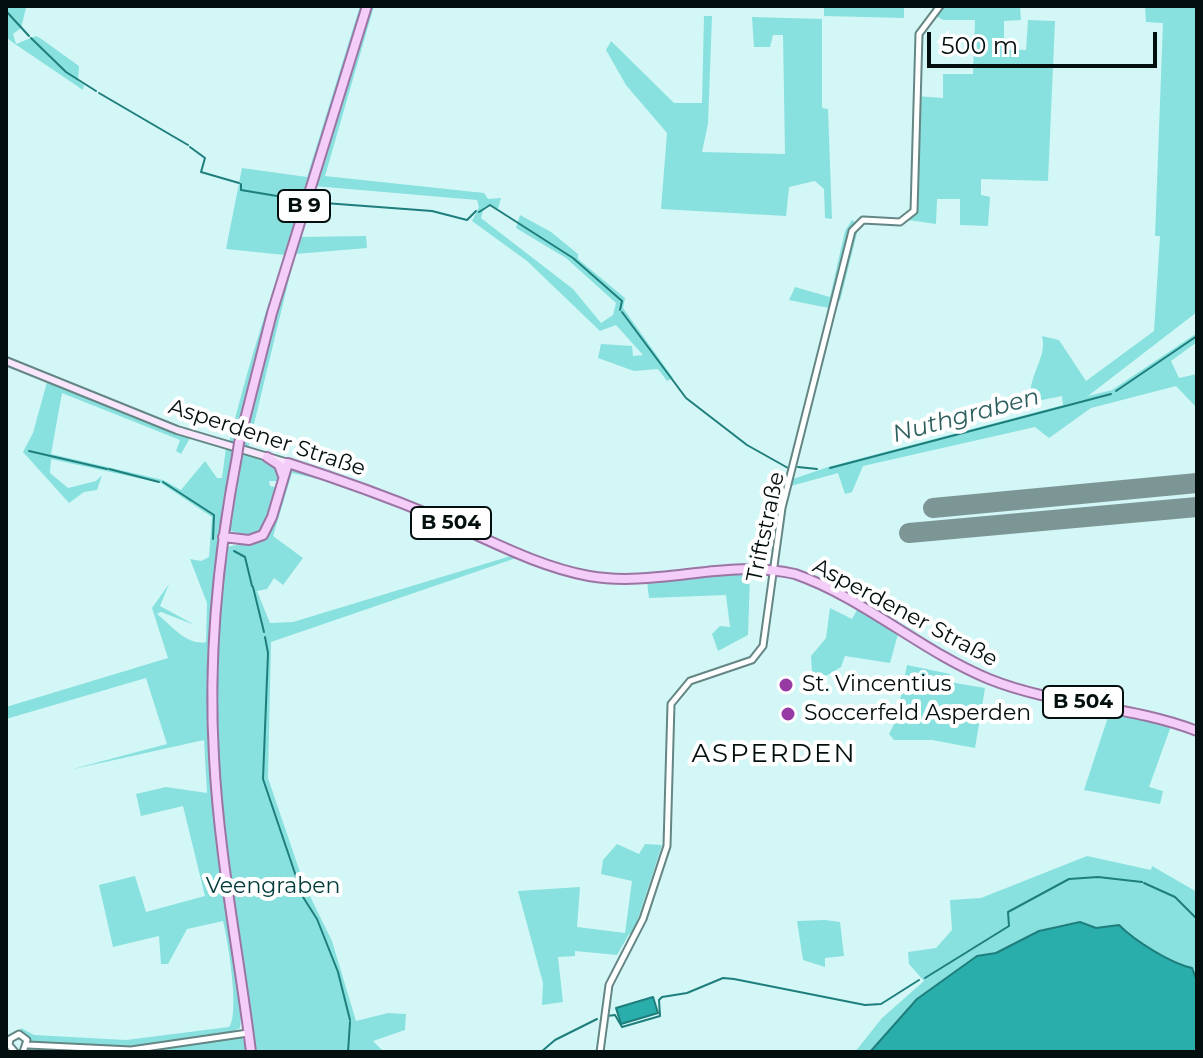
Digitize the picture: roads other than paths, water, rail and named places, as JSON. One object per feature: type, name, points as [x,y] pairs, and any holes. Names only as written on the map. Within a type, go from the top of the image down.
[{"type":"main road","name":"B 9","points":[[251,1052],[214,759],[212,665],[221,551],[239,443],[279,290],[367,6]]},
{"type":"main road","name":"Asperdener Straße","points":[[6,361],[177,430],[376,493],[535,560],[576,573],[625,579],[773,570],[814,582],[970,671],[1000,683],[1143,713],[1197,731]]},
{"type":"main road","points":[[267,457],[281,467],[283,481]]},
{"type":"main road","points":[[223,537],[254,539],[263,535],[288,463]]},
{"type":"main road","points":[[221,551],[234,539]]},
{"type":"street","name":"Triftstraße","points":[[600,1052],[609,985],[643,919],[667,846],[671,704],[690,681],[752,660],[761,652],[782,508],[852,230],[863,220],[904,221],[914,211],[919,34],[940,6]]},
{"type":"street","points":[[235,1035],[247,1018]]},
{"type":"street","points":[[15,1052],[8,1038],[19,1034],[28,1045],[131,1050],[249,1033]]},
{"type":"street","points":[[23,1052],[28,1045]]},
{"type":"waterway","name":"Nuthgraben","points":[[6,11],[29,36]]},
{"type":"waterway","name":"Nuthgraben","points":[[31,38],[66,72],[96,91]]},
{"type":"waterway","name":"Nuthgraben","points":[[99,93],[188,145]]},
{"type":"waterway","name":"Nuthgraben","points":[[190,147],[205,158],[201,172],[239,183]]},
{"type":"waterway","name":"Nuthgraben","points":[[241,184],[241,190],[301,200]]},
{"type":"waterway","name":"Nuthgraben","points":[[311,202],[432,211],[467,220],[476,211]]},
{"type":"waterway","name":"Nuthgraben","points":[[479,212],[490,205],[573,258],[622,301],[620,310]]},
{"type":"waterway","name":"Nuthgraben","points":[[622,312],[686,398],[747,445],[788,468]]},
{"type":"waterway","name":"Nuthgraben","points":[[1116,391],[1197,336]]},
{"type":"waterway","name":"Nuthgraben","points":[[830,468],[1111,394]]},
{"type":"waterway","points":[[29,451],[107,469]]},
{"type":"waterway","name":"Nuthgraben","points":[[798,467],[817,469]]},
{"type":"waterway","points":[[109,469],[159,482]]},
{"type":"waterway","points":[[163,482],[214,515],[213,539]]},
{"type":"waterway","points":[[234,551],[245,557],[252,586]]},
{"type":"waterway","points":[[253,587],[264,632]]},
{"type":"waterway","points":[[265,637],[268,653],[263,779],[303,897],[317,919],[338,972],[350,1020]]},
{"type":"waterway","points":[[925,978],[1009,926],[1008,912],[1069,879],[1098,877],[1142,882]]},
{"type":"waterway","points":[[1144,883],[1175,897],[1197,919]]},
{"type":"waterway","points":[[607,1016],[615,1015],[622,1027],[660,1016],[659,1000],[662,997],[687,993],[723,978],[865,1005],[881,1004],[919,980]]},
{"type":"waterway","points":[[541,1052],[555,1040],[597,1019]]},
{"type":"waterway","points":[[348,1052],[350,1022]]},
{"type":"place","name":"St. Vincentius","points":[[786,685]]},
{"type":"place","name":"Soccerfeld Asperden","points":[[788,714]]},
{"type":"district","name":"ASPERDEN","points":[[774,754]]},
{"type":"park label","name":"Veengraben","points":[[273,887]]}]
